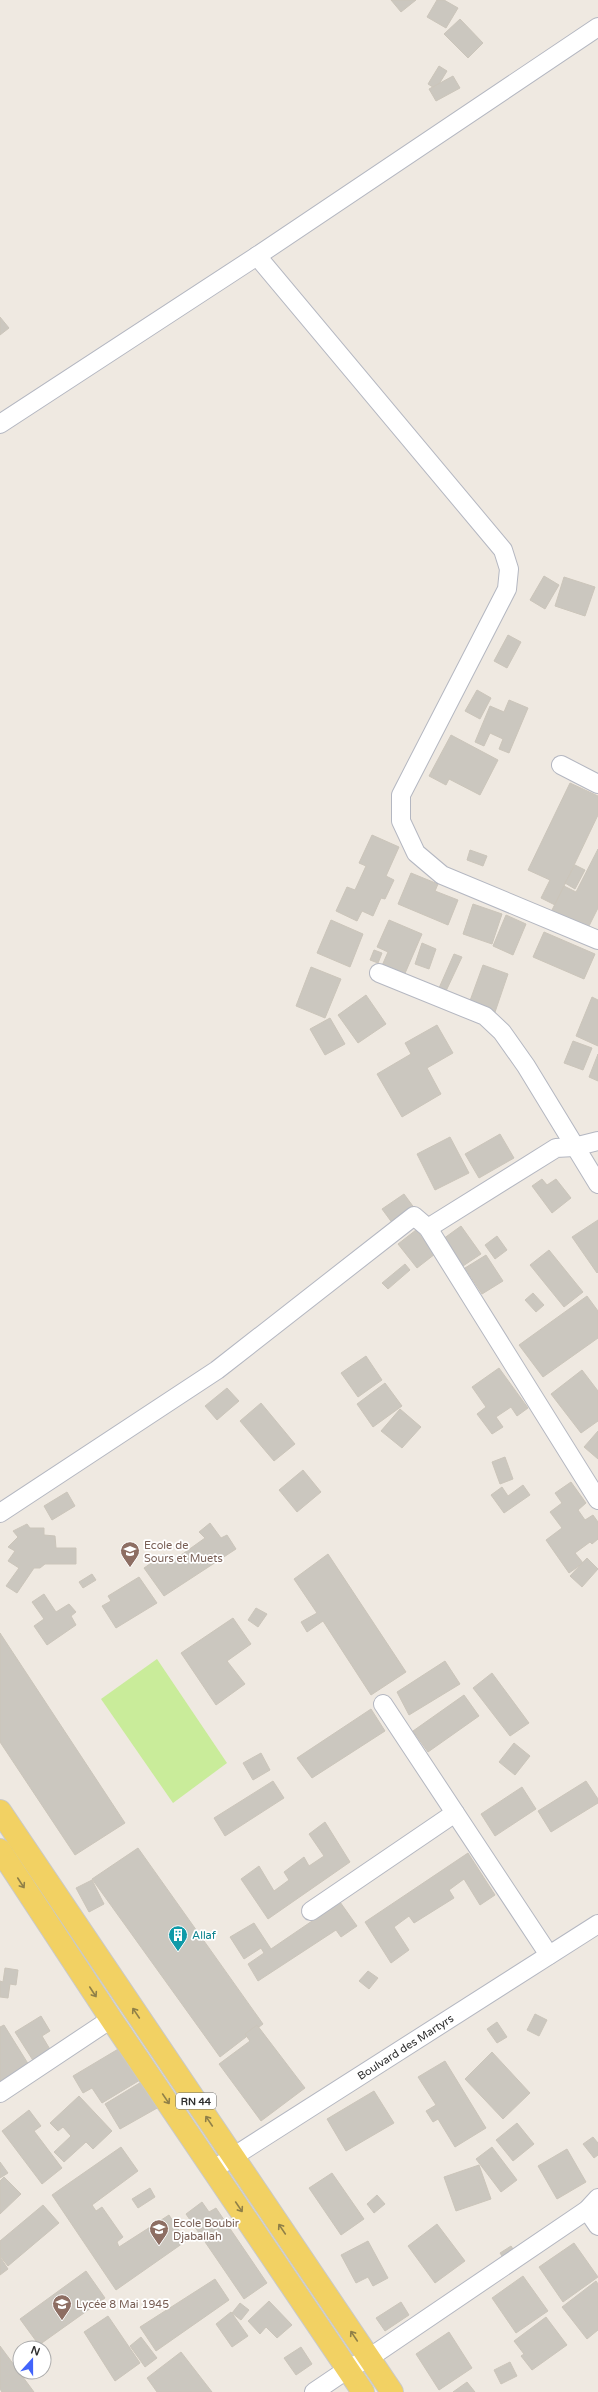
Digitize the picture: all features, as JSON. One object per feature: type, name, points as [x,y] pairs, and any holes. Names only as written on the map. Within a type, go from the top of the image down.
[{"type":"main road","name":"RN 44","points":[[0,1810],[392,2392]]},
{"type":"main road","name":"RN 44","points":[[0,1850],[111,2019],[214,2169],[363,2392]]},
{"type":"street","points":[[0,424],[257,256],[598,27]]},
{"type":"street","points":[[257,256],[503,550],[509,569],[507,589],[401,795],[401,821],[416,854],[442,875],[598,940]]},
{"type":"street","points":[[561,766],[598,784]]},
{"type":"street","points":[[378,973],[485,1016],[502,1032],[526,1066],[574,1147],[598,1184]]},
{"type":"street","points":[[428,1228],[556,1148],[574,1147],[598,1141]]},
{"type":"street","points":[[0,1513],[217,1370],[414,1216],[428,1228],[598,1500]]},
{"type":"street","points":[[383,1704],[549,1956]]},
{"type":"street","points":[[311,1911],[455,1813]]},
{"type":"street","name":"Boulvard des Martyrs","points":[[214,2169],[598,1924]]},
{"type":"street","points":[[0,2093],[111,2019]]},
{"type":"street","points":[[314,2392],[348,2369],[369,2358],[592,2204],[598,2226]]},
{"type":"green space","points":[[157,1659],[227,1763],[173,1803],[101,1699]]},
{"type":"building","points":[[391,0],[416,0],[401,12]]},
{"type":"building","points":[[437,0],[444,0],[458,8],[446,28],[427,17]]},
{"type":"building","points":[[460,19],[483,43],[468,58],[444,34]]},
{"type":"building","points":[[439,66],[447,71],[436,89],[428,84]]},
{"type":"building","points":[[453,76],[460,88],[436,101],[429,89]]},
{"type":"building","points":[[0,317],[9,328],[0,335]]},
{"type":"building","points":[[544,576],[559,585],[545,609],[530,600]]},
{"type":"building","points":[[564,577],[595,587],[585,616],[555,606]]},
{"type":"building","points":[[508,635],[521,642],[507,668],[494,661]]},
{"type":"building","points":[[477,690],[491,698],[480,719],[465,711]]},
{"type":"building","points":[[509,700],[528,708],[509,753],[499,749],[503,739],[490,733],[484,746],[475,742],[490,706],[504,712]]},
{"type":"building","points":[[451,735],[498,760],[480,795],[449,779],[446,785],[429,776]]},
{"type":"building","points":[[570,783],[598,796],[598,815],[555,905],[541,898],[550,880],[528,870]]},
{"type":"building","points":[[372,835],[399,847],[386,876],[394,880],[385,899],[381,898],[373,916],[362,911],[357,921],[336,911],[347,887],[355,890],[366,866],[359,863]]},
{"type":"building","points":[[598,849],[598,908],[588,928],[552,910],[564,886],[576,892]]},
{"type":"building","points":[[470,850],[487,856],[483,866],[467,860]]},
{"type":"building","points":[[575,865],[585,870],[575,889],[565,883]]},
{"type":"building","points":[[411,873],[438,884],[435,891],[458,900],[448,925],[398,904]]},
{"type":"building","points":[[473,904],[502,914],[492,944],[463,934]]},
{"type":"building","points":[[506,915],[526,924],[513,955],[493,946]]},
{"type":"building","points":[[331,920],[363,934],[350,967],[317,953]]},
{"type":"building","points":[[389,920],[422,934],[403,978],[381,968],[388,952],[377,947]]},
{"type":"building","points":[[544,932],[595,954],[584,979],[533,957]]},
{"type":"building","points":[[422,943],[436,949],[429,969],[415,964]]},
{"type":"building","points":[[374,950],[382,953],[378,963],[370,960]]},
{"type":"building","points":[[454,954],[462,957],[446,991],[439,988]]},
{"type":"building","points":[[483,965],[508,974],[493,1018],[467,1009]]},
{"type":"building","points":[[311,967],[341,979],[325,1018],[296,1006]]},
{"type":"building","points":[[366,995],[386,1024],[358,1043],[338,1015]]},
{"type":"building","points":[[592,997],[598,1000],[598,1046],[576,1036]]},
{"type":"building","points":[[330,1018],[345,1044],[325,1055],[310,1029]]},
{"type":"building","points":[[437,1025],[453,1053],[427,1068],[441,1094],[402,1117],[377,1074],[411,1054],[405,1043]]},
{"type":"building","points":[[573,1041],[592,1048],[583,1070],[564,1063]]},
{"type":"building","points":[[598,1054],[598,1081],[589,1077]]},
{"type":"building","points":[[500,1134],[514,1158],[479,1178],[465,1154]]},
{"type":"building","points":[[450,1137],[469,1173],[435,1190],[417,1154]]},
{"type":"building","points":[[542,1179],[547,1185],[556,1179],[571,1198],[552,1213],[532,1186]]},
{"type":"building","points":[[404,1194],[415,1209],[393,1224],[382,1209]]},
{"type":"building","points":[[598,1220],[598,1272],[597,1273],[572,1237]]},
{"type":"building","points":[[461,1226],[481,1254],[463,1266],[443,1239]]},
{"type":"building","points":[[416,1230],[435,1254],[417,1268],[398,1244]]},
{"type":"building","points":[[497,1236],[507,1250],[495,1259],[485,1245]]},
{"type":"building","points":[[549,1250],[583,1292],[564,1307],[530,1265]]},
{"type":"building","points":[[486,1255],[503,1281],[482,1294],[465,1268]]},
{"type":"building","points":[[405,1264],[410,1270],[388,1289],[382,1283]]},
{"type":"building","points":[[533,1293],[544,1305],[536,1312],[525,1300]]},
{"type":"building","points":[[587,1296],[598,1311],[598,1338],[543,1377],[519,1345]]},
{"type":"building","points":[[366,1356],[382,1380],[358,1397],[341,1373]]},
{"type":"building","points":[[499,1368],[528,1408],[517,1416],[511,1407],[496,1417],[503,1427],[492,1434],[477,1414],[486,1407],[472,1387]]},
{"type":"building","points":[[582,1370],[598,1391],[598,1421],[581,1433],[551,1394]]},
{"type":"building","points":[[385,1383],[402,1406],[373,1427],[357,1404]]},
{"type":"building","points":[[227,1388],[239,1401],[217,1420],[205,1406]]},
{"type":"building","points":[[261,1403],[295,1444],[274,1461],[240,1421]]},
{"type":"building","points":[[400,1409],[421,1427],[402,1448],[381,1431]]},
{"type":"building","points":[[598,1431],[598,1459],[584,1447]]},
{"type":"building","points":[[505,1457],[513,1479],[500,1484],[492,1462]]},
{"type":"building","points":[[303,1470],[321,1492],[297,1512],[279,1490]]},
{"type":"building","points":[[571,1482],[586,1503],[578,1510],[585,1520],[593,1515],[598,1522],[598,1539],[592,1544],[590,1542],[575,1553],[583,1563],[569,1573],[546,1540],[562,1528],[550,1512],[562,1503],[555,1493]]},
{"type":"building","points":[[523,1485],[530,1495],[504,1513],[491,1495],[502,1487],[508,1496]]},
{"type":"building","points":[[67,1492],[75,1506],[52,1520],[44,1506]]},
{"type":"building","points":[[210,1523],[221,1538],[227,1535],[236,1549],[164,1596],[144,1568],[164,1554],[170,1563],[205,1538],[199,1532]]},
{"type":"building","points":[[27,1524],[30,1528],[44,1528],[44,1535],[55,1536],[56,1548],[76,1548],[76,1564],[45,1564],[40,1568],[34,1568],[17,1593],[6,1586],[19,1568],[8,1561],[15,1551],[8,1547],[18,1537],[13,1531]]},
{"type":"building","points":[[328,1554],[406,1672],[371,1695],[323,1621],[307,1632],[301,1622],[317,1613],[294,1579]]},
{"type":"building","points":[[587,1558],[598,1569],[582,1587],[570,1576]]},
{"type":"building","points":[[92,1574],[96,1580],[83,1588],[79,1582]]},
{"type":"building","points":[[139,1577],[157,1603],[116,1628],[102,1606],[111,1601],[108,1596]]},
{"type":"building","points":[[44,1594],[56,1612],[69,1604],[76,1612],[71,1616],[76,1625],[47,1645],[34,1626],[44,1619],[32,1602]]},
{"type":"building","points":[[256,1608],[267,1614],[258,1627],[248,1620]]},
{"type":"building","points":[[233,1618],[251,1644],[227,1661],[245,1684],[216,1705],[181,1653]]},
{"type":"building","points":[[0,1633],[125,1823],[75,1855],[0,1742]]},
{"type":"building","points":[[445,1661],[460,1684],[409,1715],[397,1692]]},
{"type":"building","points":[[492,1673],[529,1723],[510,1736],[473,1688]]},
{"type":"building","points":[[464,1695],[479,1716],[428,1752],[413,1731]]},
{"type":"building","points":[[371,1709],[385,1731],[312,1778],[297,1758]]},
{"type":"building","points":[[514,1743],[530,1756],[515,1775],[499,1762]]},
{"type":"building","points":[[261,1753],[270,1770],[253,1780],[243,1763]]},
{"type":"building","points":[[273,1781],[284,1798],[225,1836],[214,1818]]},
{"type":"building","points":[[586,1781],[598,1799],[598,1803],[551,1832],[538,1811]]},
{"type":"building","points":[[522,1787],[536,1809],[495,1836],[481,1814]]},
{"type":"building","points":[[325,1822],[350,1862],[268,1919],[241,1879],[259,1866],[274,1891],[289,1880],[284,1872],[304,1857],[309,1866],[324,1856],[309,1834]]},
{"type":"building","name":"Allaf","points":[[138,1848],[263,2024],[220,2057],[92,1879]]},
{"type":"building","points":[[468,1853],[495,1895],[480,1905],[464,1879],[449,1890],[454,1898],[414,1923],[409,1916],[394,1927],[409,1950],[391,1963],[365,1922]]},
{"type":"building","points":[[92,1880],[104,1904],[89,1912],[76,1888]]},
{"type":"building","points":[[340,1902],[357,1926],[341,1937],[336,1930],[258,1981],[248,1964],[264,1953],[261,1948],[244,1959],[230,1937],[254,1923],[271,1949]]},
{"type":"building","points":[[5,1968],[18,1970],[16,1985],[10,1984],[8,1998],[0,1997],[0,1981],[3,1982]]},
{"type":"building","points":[[368,1971],[378,1978],[369,1989],[359,1981]]},
{"type":"building","points":[[535,2014],[547,2020],[539,2036],[527,2030]]},
{"type":"building","points":[[41,2016],[50,2031],[42,2036],[51,2051],[34,2062],[15,2032]]},
{"type":"building","points":[[497,2022],[507,2037],[497,2043],[487,2029]]},
{"type":"building","points":[[4,2025],[32,2070],[0,2088],[0,2027]]},
{"type":"building","points":[[257,2025],[305,2088],[261,2121],[219,2064],[250,2041],[245,2034]]},
{"type":"building","points":[[120,2048],[140,2080],[102,2103],[92,2088],[83,2093],[73,2076]]},
{"type":"building","points":[[492,2052],[530,2093],[503,2119],[465,2079]]},
{"type":"building","points":[[445,2061],[486,2128],[455,2147],[438,2119],[433,2122],[426,2111],[436,2105],[418,2077]]},
{"type":"building","points":[[143,2081],[159,2107],[120,2129],[105,2104]]},
{"type":"building","points":[[374,2091],[394,2123],[346,2151],[327,2119]]},
{"type":"building","points":[[79,2096],[112,2131],[93,2149],[86,2142],[64,2162],[54,2152],[71,2136],[63,2127],[58,2131],[50,2123]]},
{"type":"building","points":[[29,2110],[41,2126],[34,2131],[62,2168],[42,2184],[2,2131]]},
{"type":"building","points":[[517,2123],[534,2144],[513,2161],[496,2140]]},
{"type":"building","points":[[593,2137],[598,2143],[598,2155],[594,2158],[583,2144]]},
{"type":"building","name":"Ecole Boubir Djaballah","points":[[121,2147],[138,2171],[92,2205],[96,2211],[102,2207],[123,2237],[117,2242],[119,2247],[169,2215],[186,2241],[116,2290],[52,2195]]},
{"type":"building","points":[[492,2147],[517,2180],[501,2192],[476,2159]]},
{"type":"building","points":[[567,2149],[586,2182],[557,2199],[538,2166]]},
{"type":"building","points":[[0,2162],[8,2173],[0,2178]]},
{"type":"building","points":[[479,2165],[491,2199],[456,2211],[444,2177]]},
{"type":"building","points":[[332,2173],[364,2219],[341,2235],[309,2188]]},
{"type":"building","points":[[4,2177],[21,2194],[0,2214],[0,2181]]},
{"type":"building","points":[[150,2188],[155,2197],[138,2208],[132,2199]]},
{"type":"building","points":[[377,2195],[385,2204],[374,2213],[367,2204]]},
{"type":"building","points":[[202,2202],[209,2212],[216,2208],[267,2283],[244,2299],[186,2214]]},
{"type":"building","points":[[43,2205],[59,2223],[8,2266],[0,2256],[0,2241]]},
{"type":"building","points":[[437,2224],[465,2261],[435,2283],[408,2246]]},
{"type":"building","points":[[368,2241],[388,2278],[373,2286],[368,2277],[356,2283],[341,2255]]},
{"type":"building","points":[[574,2243],[598,2277],[563,2302],[539,2267]]},
{"type":"building","points":[[511,2246],[515,2252],[504,2259],[500,2253]]},
{"type":"building","points":[[0,2257],[8,2269],[0,2275]]},
{"type":"building","points":[[86,2271],[105,2298],[46,2340],[35,2340],[20,2319]]},
{"type":"building","points":[[523,2276],[548,2311],[516,2333],[492,2298]]},
{"type":"building","points":[[215,2279],[229,2300],[156,2351],[140,2327]]},
{"type":"building","points":[[596,2281],[598,2284],[598,2330],[587,2339],[562,2307]]},
{"type":"building","points":[[269,2301],[292,2325],[277,2338],[266,2327],[260,2334],[248,2321]]},
{"type":"building","points":[[401,2302],[409,2315],[385,2331],[376,2318]]},
{"type":"building","points":[[240,2303],[249,2310],[241,2320],[232,2313]]},
{"type":"building","points":[[231,2312],[248,2336],[232,2347],[216,2324]]},
{"type":"building","points":[[108,2316],[140,2363],[115,2381],[84,2332]]},
{"type":"building","points":[[546,2317],[567,2345],[532,2370],[521,2356],[524,2354],[514,2341]]},
{"type":"building","points":[[449,2332],[472,2368],[439,2390],[416,2354]]},
{"type":"building","points":[[141,2337],[157,2358],[145,2367],[130,2346]]},
{"type":"building","points":[[0,2346],[12,2362],[12,2380],[25,2380],[34,2392],[2,2392],[0,2389]]},
{"type":"building","points":[[301,2347],[312,2364],[296,2375],[284,2358]]},
{"type":"building","points":[[181,2352],[212,2392],[157,2392],[147,2378]]},
{"type":"building","points":[[510,2362],[517,2376],[501,2384],[494,2370]]},
{"type":"building","points":[[467,2382],[475,2392],[453,2392]]},
{"type":"place","name":"Ecole de Sours et Muets","points":[[130,1568]]},
{"type":"place","name":"Allaf","points":[[178,1952]]},
{"type":"place","name":"Ecole Boubir Djaballah","points":[[159,2246]]},
{"type":"place","name":"Lycée 8 Mai 1945","points":[[62,2321]]}]
